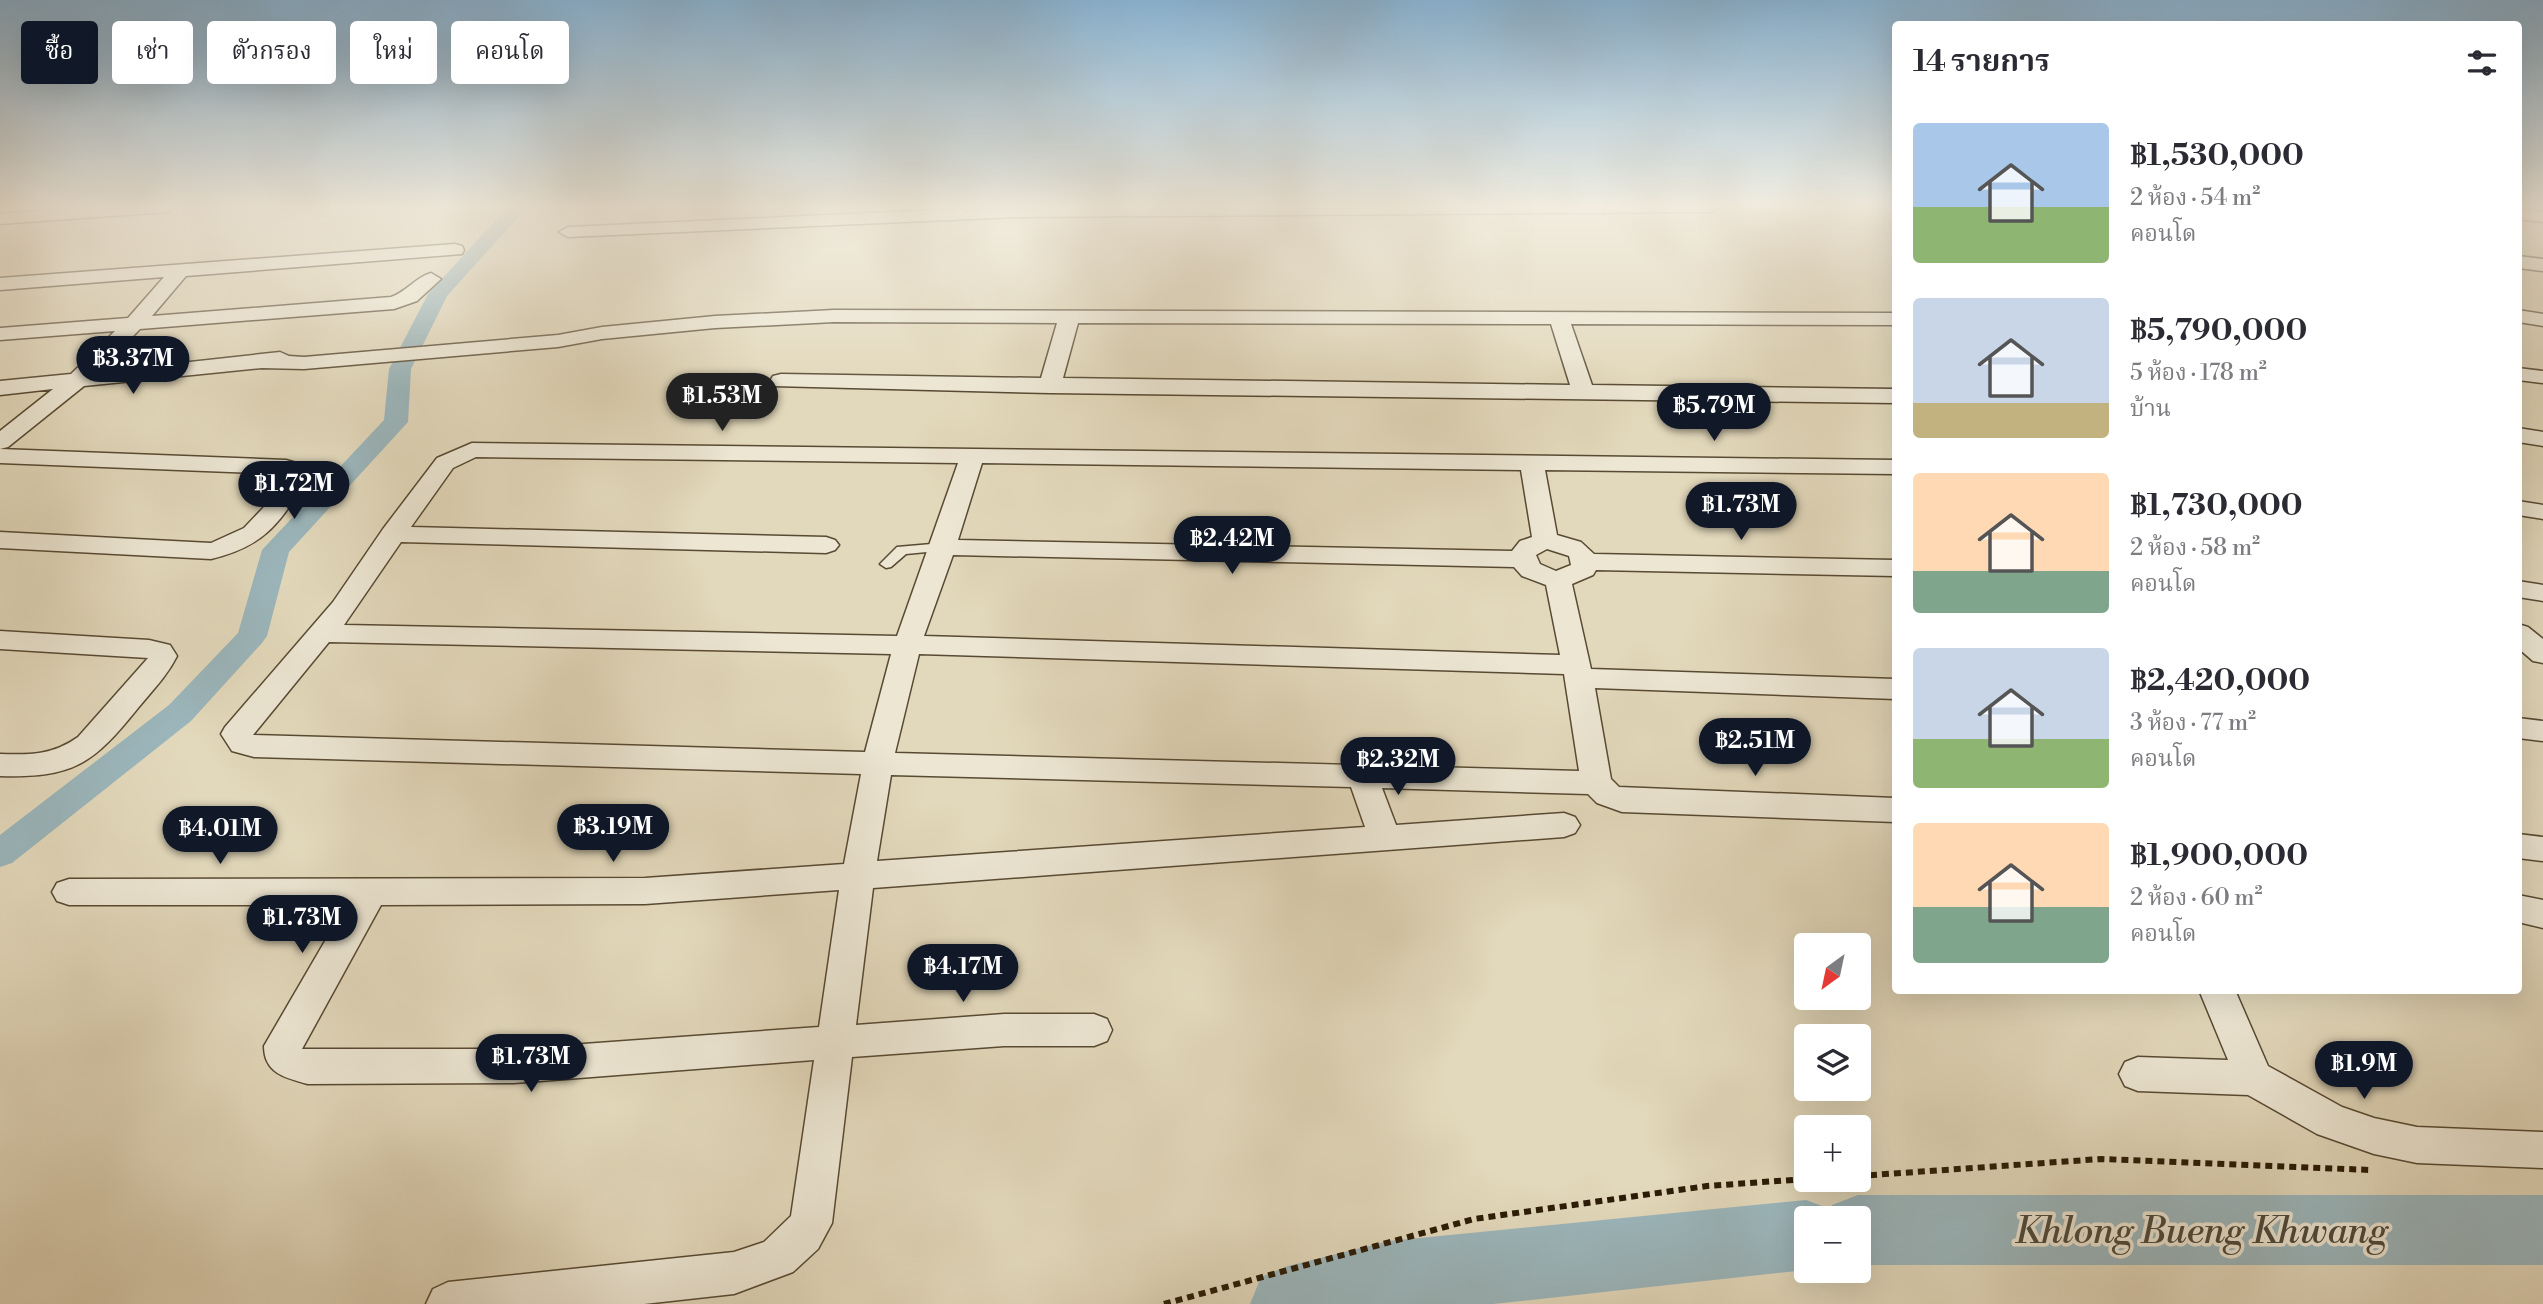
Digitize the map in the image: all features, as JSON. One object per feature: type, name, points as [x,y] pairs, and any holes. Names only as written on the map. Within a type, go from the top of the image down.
[{"type":"street","points":[[0,284],[221,268]]},
{"type":"street","points":[[0,442],[78,380],[134,324],[180,271]]},
{"type":"street","points":[[0,334],[394,303],[410,297],[431,279]]},
{"type":"street","points":[[0,388],[559,335],[715,322],[834,316],[1892,319]]},
{"type":"street","points":[[1050,386],[1069,317]]},
{"type":"street","points":[[2522,317],[2543,320]]},
{"type":"street","points":[[1559,318],[1583,391]]},
{"type":"street","points":[[2522,374],[2543,377]]},
{"type":"street","points":[[781,382],[1892,396]]},
{"type":"street","points":[[2522,436],[2543,439]]},
{"type":"street","points":[[1596,783],[254,746],[238,740],[236,734],[350,598],[445,463],[472,450],[1892,467]]},
{"type":"street","points":[[0,456],[286,467],[298,476],[264,525],[252,536],[227,548],[211,551],[0,540]]},
{"type":"street","points":[[448,1304],[734,1273],[769,1264],[788,1253],[811,1223],[858,876],[878,762],[907,645],[943,547],[972,456]]},
{"type":"street","points":[[1532,463],[1545,541]]},
{"type":"street","points":[[2522,509],[2543,512]]},
{"type":"street","points":[[393,534],[826,545]]},
{"type":"street","points":[[943,547],[1521,559],[1534,573],[1558,579],[1578,574],[1584,569],[1585,562],[1581,553],[1572,546],[1545,541],[1527,547],[1521,559]]},
{"type":"street","points":[[1585,562],[1892,568]]},
{"type":"street","points":[[1558,579],[1578,672],[1596,783],[1608,795],[1622,800],[1892,810]]},
{"type":"street","points":[[2522,590],[2543,593]]},
{"type":"street","points":[[323,633],[907,645],[1578,672],[1892,689]]},
{"type":"street","points":[[2522,636],[2543,654]]},
{"type":"street","points":[[0,640],[149,649],[160,651],[163,656],[96,740],[79,754],[48,765],[0,765]]},
{"type":"street","points":[[2522,728],[2543,731]]},
{"type":"street","points":[[1362,776],[1385,837]]},
{"type":"street","points":[[69,892],[645,891],[1564,825]]},
{"type":"street","points":[[2522,846],[2543,849]]},
{"type":"street","points":[[370,893],[283,1046],[283,1056],[291,1063],[308,1067],[514,1066],[1004,1030],[1094,1030]]},
{"type":"street","points":[[2522,909],[2543,914]]},
{"type":"street","points":[[2219,994],[2254,1078]]},
{"type":"street","points":[[2138,1074],[2254,1078],[2331,1121],[2374,1136],[2417,1146],[2543,1150]]},
{"type":"lane","points":[[886,564],[902,550],[943,547]]},
{"type":"path","points":[[1871,1175],[2101,1159],[2377,1170]]},
{"type":"path","points":[[1164,1304],[1474,1219],[1707,1186],[1794,1180]]},
{"type":"waterway","points":[[0,854],[180,713],[252,636],[276,550],[396,422],[400,369],[438,294],[462,268]]},
{"type":"waterway","name":"Khlong Bueng Khwang","points":[[1871,1230],[2543,1230]]},
{"type":"waterway","name":"Khlong Bueng Khwang","points":[[1288,1304],[1389,1278],[1794,1236]]}]
